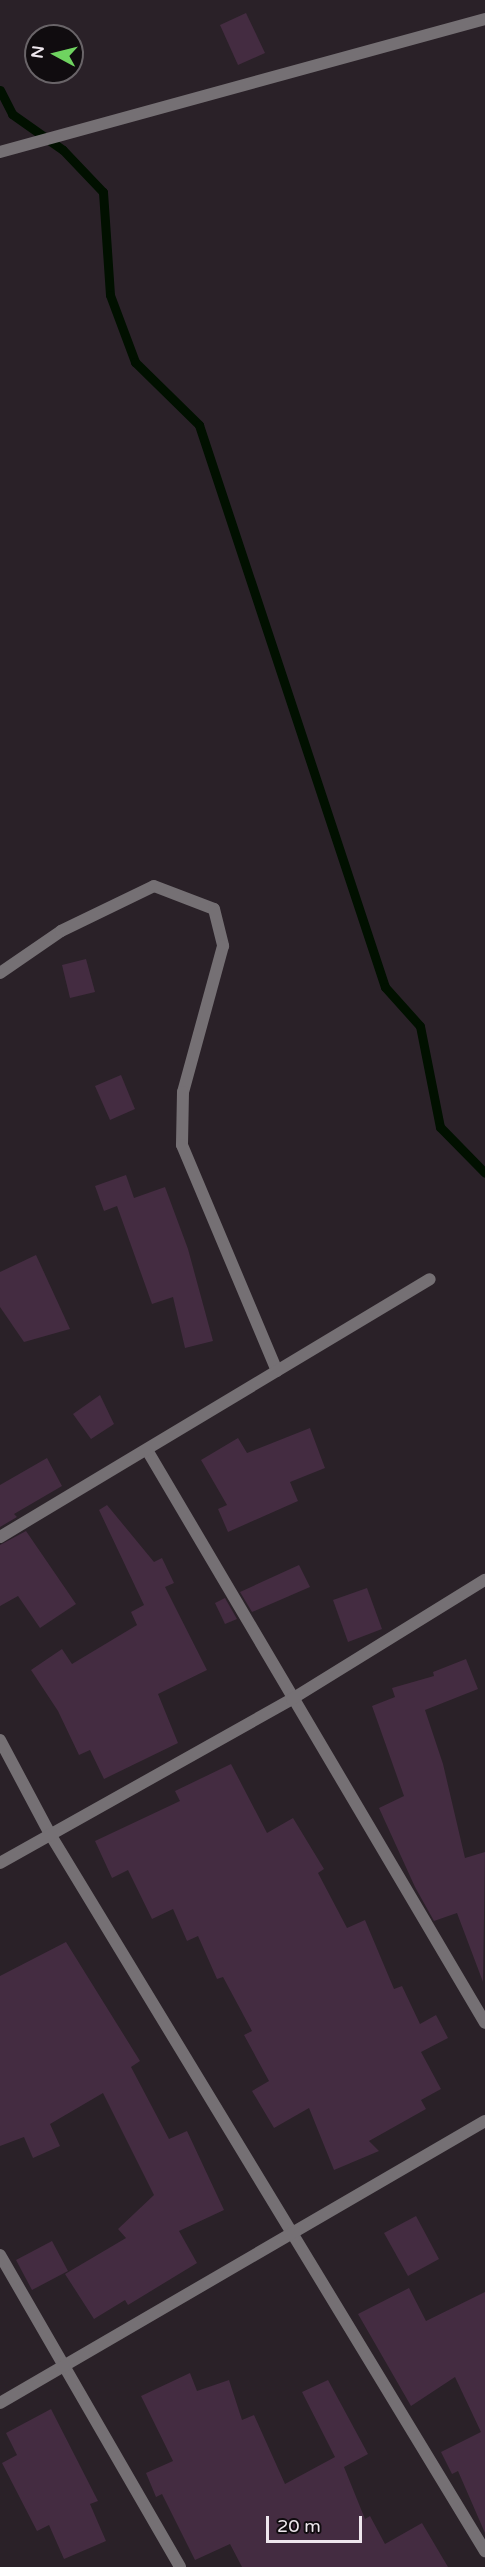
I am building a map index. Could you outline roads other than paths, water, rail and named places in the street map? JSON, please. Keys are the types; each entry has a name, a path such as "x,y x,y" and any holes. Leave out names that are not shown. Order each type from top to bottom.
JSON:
{"street":[{"path":"0,152 485,19"},
{"path":"0,973 61,931 154,886 214,909 223,946 183,1092 182,1145 277,1371"},
{"path":"0,1537 430,1279"},
{"path":"147,1450 485,2023"},
{"path":"0,1863 292,1699 485,1580"},
{"path":"0,1740 50,1834 295,2234 485,2551"},
{"path":"0,2403 295,2234 485,2121"},
{"path":"0,2255 61,2366 180,2567"}],"waterway":[{"path":"0,90 12,114 63,150 103,192 110,295 135,362 199,425 385,987 420,1026 440,1127 485,1173"}]}
